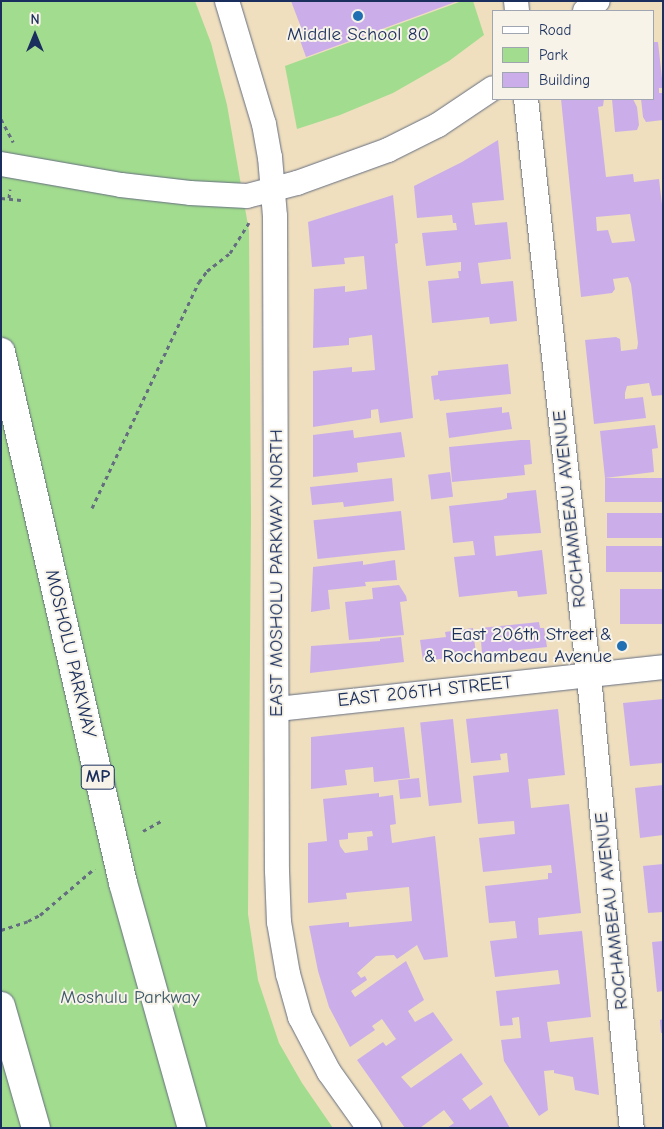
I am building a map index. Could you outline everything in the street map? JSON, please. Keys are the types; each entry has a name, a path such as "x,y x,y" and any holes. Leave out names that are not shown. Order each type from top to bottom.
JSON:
{"main road":[{"name":"MOSHOLU PARKWAY","path":"1,352 121,875 192,1128"},
{"path":"1,1006 36,1128"}],"street":[{"name":"EAST MOSHOLU PARKWAY NORTH","path":"227,1 264,124 273,190 275,236 278,709 277,896 279,922 288,974 300,1017 317,1052 344,1095 369,1128"},
{"path":"585,10 598,1"},
{"path":"1,164 121,185 190,193 247,196 273,190 361,160 415,138 462,110 492,89"},
{"name":"ROCHAMBEAU AVENUE","path":"526,100 588,674 632,1128"},
{"name":"EAST 206TH STREET","path":"278,709 663,666"}],"path":[{"path":"1,119 13,140"},
{"path":"1,198 21,200"},
{"path":"92,508 199,282 206,270 230,253 249,222"},
{"path":"143,831 162,820"},
{"path":"1,930 40,915 99,865"}],"green space":[{"name":"Moshulu Parkway","path":"1,1 195,1 211,43 227,105 249,231 251,516 248,914 258,980 279,1043 302,1083 333,1128 1,1128"},
{"path":"462,1 473,1 484,35 449,61 393,93 340,115 297,129 285,66"}],"building":[{"name":"Middle School 80","path":"291,1 458,1 306,57 297,32 302,30"},
{"path":"654,42 658,42 663,88 659,88 659,93 663,93 663,120 646,122 643,117 641,100 654,100"},
{"path":"561,100 604,100 603,106 598,107 606,177 633,174 634,182 659,179 663,213 663,395 652,396 649,383 627,386 625,399 643,397 646,418 594,424 585,340 616,337 620,339 621,351 637,349 638,343 631,284 628,277 613,279 615,289 612,293 581,297","holes":["630,214 635,241 612,243 608,230 597,231 596,217"]},
{"path":"612,100 634,100 637,107 639,125 637,130 615,132"},
{"path":"498,140 504,200 472,203 475,225 507,222 511,259 478,263 481,284 513,281 517,321 490,324 489,317 432,323 428,281 459,278 458,271 461,271 461,262 426,266 422,233 457,230 456,223 453,223 452,215 417,218 414,186 462,162"},
{"path":"393,195 398,243 395,244 413,418 380,423 378,409 371,410 371,418 313,427 313,371 352,367 352,372 375,370 372,335 349,338 349,345 313,348 314,289 345,286 345,292 367,289 364,256 344,258 345,264 312,267 308,222"},
{"path":"508,364 511,394 434,400 431,376 438,375 438,371"},
{"path":"502,407 502,413 509,412 512,429 449,438 446,413"},
{"path":"655,425 658,448 652,449 654,472 605,478 600,431"},
{"path":"353,430 354,438 401,432 405,457 357,463 358,472 313,477 313,435"},
{"path":"530,440 532,464 524,465 525,475 452,482 449,447"},
{"path":"450,472 453,497 431,499 428,475"},
{"path":"392,478 394,501 344,507 343,502 312,505 310,487"},
{"path":"605,478 663,478 663,502 605,502"},
{"path":"536,490 541,533 494,536 496,556 542,550 547,594 518,597 517,591 512,591 459,597 454,557 475,555 473,541 453,543 449,506 502,500 507,498 507,493"},
{"path":"401,511 405,550 318,559 313,520"},
{"path":"607,513 663,513 663,538 607,538"},
{"path":"606,546 663,546 663,572 606,572"},
{"path":"395,560 397,580 365,582 366,586 328,590 330,609 311,612 313,567 363,561 363,565"},
{"path":"399,585 407,601 400,602 404,635 349,640 345,602 373,599 372,588"},
{"path":"620,589 663,589 663,624 620,624"},
{"path":"539,622 540,628 544,628 547,647 482,654 480,628"},
{"path":"473,628 476,655 423,661 420,640 446,637 445,632"},
{"path":"401,637 404,662 310,673 311,646 380,641 380,639"},
{"path":"663,699 663,763 630,766 623,703"},
{"path":"558,709 565,775 528,779 531,808 569,804 581,913 538,918 539,935 582,931 591,1017 547,1022 550,1042 593,1037 599,1095 575,1090 573,1077 554,1073 554,1070 544,1071 548,1110 539,1116 504,1061 501,1040 521,1038 519,1017 512,1018 513,1025 500,1026 496,991 560,984 558,970 495,977 490,941 517,938 515,921 489,923 485,886 548,879 548,873 552,873 551,865 483,872 479,838 515,834 514,821 478,824 473,776 509,772 507,753 500,754 501,760 471,763 466,719"},
{"path":"453,719 462,803 429,806 420,722"},
{"path":"404,727 410,778 374,782 373,767 345,770 347,785 311,789 311,737"},
{"path":"419,778 421,797 400,799 398,780"},
{"path":"663,785 663,835 640,838 635,788"},
{"path":"379,793 379,797 393,795 396,824 390,825 392,843 435,836 448,957 424,960 417,945 397,959 394,955 376,956 357,973 361,978 365,976 367,980 351,991 355,997 406,961 424,1000 408,1011 415,1022 433,1012 453,1040 401,1077 411,1088 461,1053 483,1084 462,1099 470,1110 491,1095 510,1128 447,1128 454,1123 444,1110 420,1128 405,1128 357,1060 383,1042 386,1046 396,1039 382,1019 372,1026 375,1030 350,1047 329,1007 318,971 309,926 349,922 349,927 412,921 409,887 346,893 347,899 308,903 308,843 327,841 323,799","holes":["372,831 373,836 367,837 368,850 345,853 340,846 339,840 348,839 348,833"]},
{"path":"663,864 663,912 648,913 643,866"},
{"path":"663,941 663,991 657,992 652,942"},
{"path":"663,1019 663,1033 661,1033 660,1020"}],"place":[{"name":"Middle School 80","path":"358,16"},
{"name":"East 206th Street & & Rochambeau Avenue","path":"622,646"}]}
